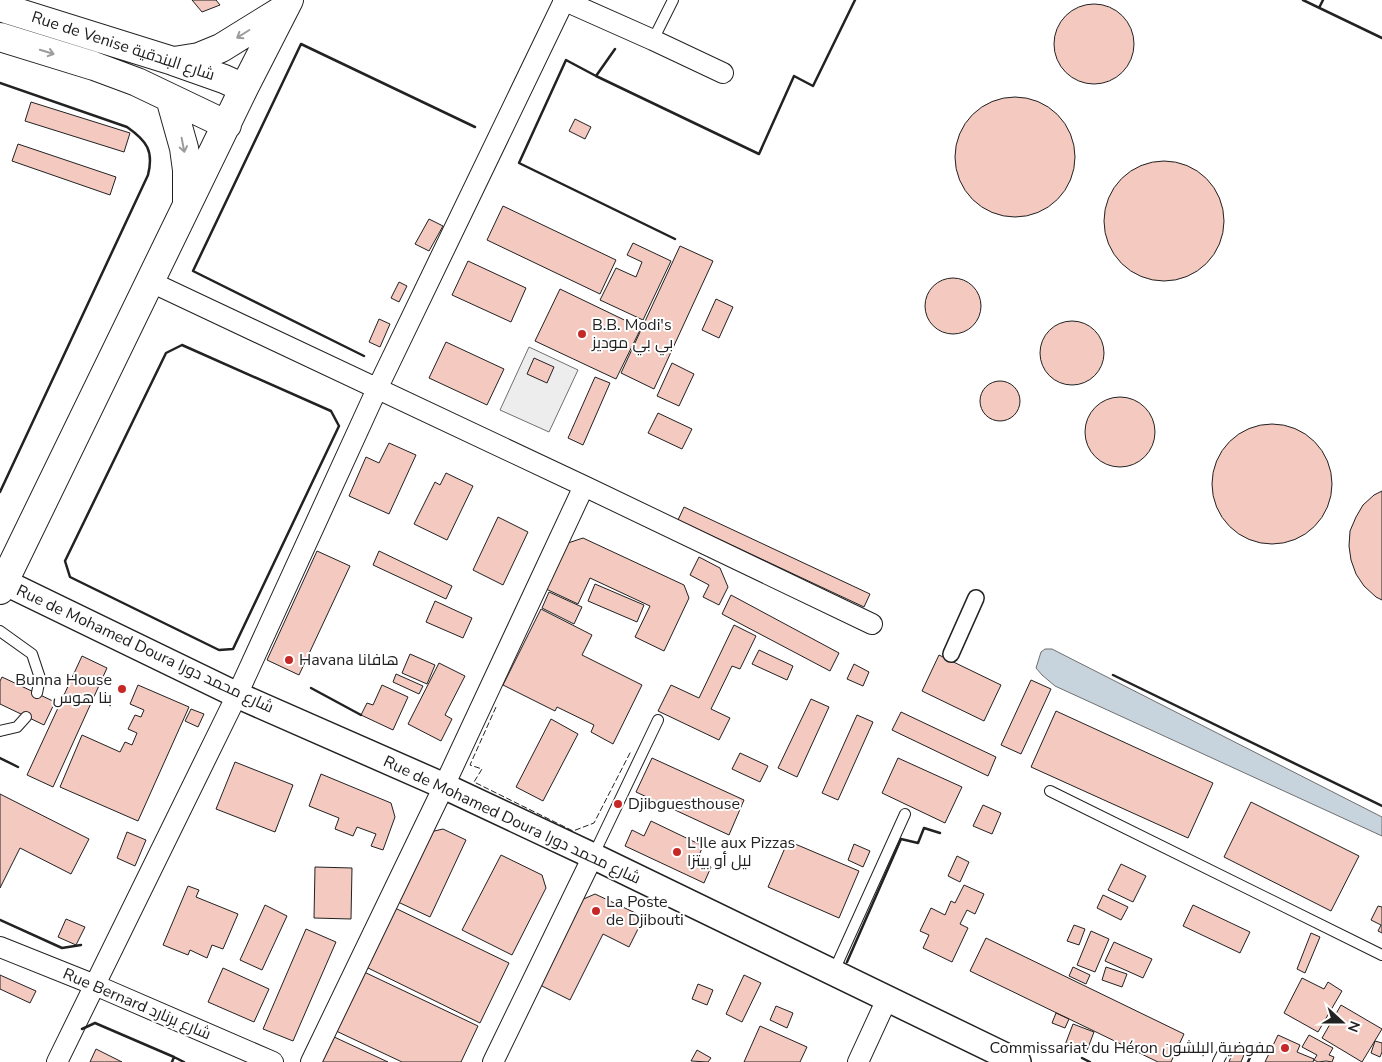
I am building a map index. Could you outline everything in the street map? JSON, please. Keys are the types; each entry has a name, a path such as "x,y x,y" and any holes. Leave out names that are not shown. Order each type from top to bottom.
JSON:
{"main road":[{"path":"173,61 199,57 221,48 287,4"},
{"path":"2,586 244,88 287,4"},
{"name":"Rue de Venise شارع البندقية","path":"0,7 173,61 244,88"},
{"name":"Rue de Venise شارع البندقية","path":"0,37 94,66 137,82 227,125"},
{"path":"170,98 184,148 187,170 187,207"}],"street":[{"path":"56,1062 238,695 377,389 563,0 723,73"},
{"path":"151,282 872,624"},
{"path":"311,1062 444,786 584,486"},
{"name":"Rue de Mohamed Doura شارع محمد دورا","path":"2,586 238,695 444,786 1018,1062"},
{"path":"951,654 976,598"},
{"path":"493,1062 593,856"},
{"name":"Rue Bernard شارع برنارد","path":"0,946 273,1062"},
{"path":"858,1062 887,999"}],"lane":[{"path":"653,40 673,0"},
{"path":"0,631 32,654 40,678 36,693"},
{"path":"0,731 17,727 26,717"},
{"path":"593,856 658,720"},
{"path":"1050,791 1382,955"},
{"path":"833,973 906,814"},
{"path":"1218,1062 1224,1050"}],"shaded area":[{"path":"529,347 578,370 549,432 500,410"},
{"path":"1045,649 1052,649 1382,817 1382,836 1055,686 1036,668 1041,652"}],"building":[{"path":"192,0 216,0 220,5 202,12"},
{"path":"1094,4 1109,7 1122,16 1131,29 1134,44 1131,59 1122,72 1109,81 1094,84 1079,81 1066,72 1057,59 1054,44 1057,29 1066,16 1079,7"},
{"path":"1015,97 1027,98 1038,102 1048,107 1057,115 1065,124 1070,134 1074,145 1074,169 1070,180 1065,190 1057,199 1048,207 1038,212 1027,216 1015,217 1003,216 992,212 982,207 973,199 965,190 960,180 956,169 955,157 956,145 960,134 965,124 973,115 982,107 992,102 1003,98"},
{"path":"31,102 130,133 124,152 25,121"},
{"path":"575,119 591,127 585,139 569,131"},
{"path":"18,144 116,177 110,195 12,161"},
{"path":"1164,161 1176,162 1187,166 1197,171 1206,179 1214,188 1219,198 1223,209 1223,233 1219,244 1214,254 1206,263 1197,271 1187,276 1176,280 1164,281 1152,280 1141,276 1131,271 1122,263 1114,254 1109,244 1105,233 1104,221 1105,209 1109,198 1114,188 1122,179 1131,171 1141,166 1152,162"},
{"path":"503,206 616,260 600,294 487,240"},
{"path":"429,219 443,226 429,251 415,244"},
{"path":"633,243 671,261 643,320 600,300 616,268 636,277 642,262 627,255"},
{"path":"680,246 713,261 654,389 621,373"},
{"path":"468,261 526,288 511,322 452,295"},
{"path":"947,278 959,278 973,286 981,300 979,317 973,326 959,334 947,334 937,329 930,322 925,312 925,300 930,290 937,283"},
{"path":"399,282 407,286 399,302 391,298"},
{"path":"560,289 641,328 616,379 535,341"},
{"path":"716,299 733,307 719,338 702,330"},
{"path":"379,319 390,324 380,347 369,342"},
{"path":"1072,321 1084,324 1095,330 1101,341 1104,353 1101,365 1095,376 1084,382 1072,385 1060,382 1049,376 1043,365 1040,353 1043,341 1049,330 1060,324"},
{"path":"446,342 504,369 487,405 429,378"},
{"path":"534,358 554,367 547,383 527,374"},
{"path":"672,363 694,374 679,406 657,396"},
{"path":"595,377 610,383 583,445 568,438"},
{"path":"1000,381 1014,387 1020,401 1014,415 1000,421 986,415 980,401 986,387"},
{"path":"1127,397 1140,403 1149,412 1153,418 1155,432 1153,446 1145,457 1134,465 1113,467 1106,465 1095,457 1087,446 1085,425 1087,418 1095,407 1106,399"},
{"path":"658,413 692,429 682,449 648,433"},
{"path":"1272,424 1295,429 1305,434 1314,442 1322,451 1327,461 1332,484 1327,507 1322,517 1314,526 1305,534 1295,539 1272,544 1249,539 1239,534 1230,526 1222,517 1217,507 1212,484 1217,461 1222,451 1230,442 1239,434 1249,429"},
{"path":"389,443 416,455 389,514 349,496 366,457 379,463"},
{"path":"446,473 473,486 447,540 414,524 435,482 440,485"},
{"path":"1382,491 1382,600 1364,586 1356,574 1349,546 1350,531 1363,505 1374,495"},
{"path":"684,507 870,594 864,607 678,520"},
{"path":"498,517 528,532 503,585 473,570"},
{"path":"583,538 684,585 689,598 664,651 635,637 650,606 590,578 578,604 546,589 568,543"},
{"path":"317,551 350,566 299,675 267,660"},
{"path":"379,551 452,586 446,599 373,565"},
{"path":"699,557 720,568 728,587 719,605 703,597 709,585 690,575"},
{"path":"595,584 644,605 637,622 588,601"},
{"path":"549,592 582,607 574,624 542,608"},
{"path":"731,595 839,653 830,671 722,614"},
{"path":"435,601 472,618 463,638 426,622"},
{"path":"541,609 592,635 582,655 642,685 613,744 591,732 594,725 557,707 555,711 503,685"},
{"path":"734,625 756,636 740,669 732,666 711,709 730,718 719,740 658,711 671,685 699,698"},
{"path":"759,650 793,666 787,680 752,664"},
{"path":"410,654 435,665 427,684 402,673"},
{"path":"939,655 1001,685 984,721 922,691"},
{"path":"82,656 107,668 53,787 27,775"},
{"path":"439,663 465,676 445,715 452,719 441,741 408,724"},
{"path":"854,664 869,672 863,686 847,679"},
{"path":"396,674 423,686 419,694 393,682"},
{"path":"2,677 55,702 44,725 0,704 0,681"},
{"path":"1031,680 1051,689 1021,754 1001,745"},
{"path":"138,685 189,707 138,821 60,787 82,735 120,752 125,742 132,745 137,733 128,729 135,715 141,717 144,710 130,704"},
{"path":"382,685 408,697 393,730 361,715 367,703 373,705"},
{"path":"811,699 829,707 797,777 778,768"},
{"path":"191,709 204,714 198,727 185,721"},
{"path":"1056,711 1213,783 1188,838 1031,767"},
{"path":"901,712 996,757 988,776 892,730"},
{"path":"857,715 873,722 838,800 822,793"},
{"path":"551,719 578,734 543,801 516,787"},
{"path":"740,753 768,766 760,782 732,769"},
{"path":"652,758 744,800 729,835 636,792"},
{"path":"898,758 962,787 945,823 882,793"},
{"path":"235,762 293,785 275,832 216,809"},
{"path":"321,774 391,803 395,817 383,850 371,846 376,834 357,827 353,836 335,829 339,818 309,806"},
{"path":"0,794 89,839 71,874 20,848 0,888"},
{"path":"1251,802 1359,856 1331,911 1224,857"},
{"path":"983,805 1001,813 992,834 973,826"},
{"path":"651,821 703,846 697,860 711,867 704,883 625,846 632,830 644,836"},
{"path":"443,829 466,840 430,917 398,902 430,832"},
{"path":"127,832 146,840 135,866 117,858"},
{"path":"788,841 859,871 839,918 768,887"},
{"path":"854,844 870,851 863,867 848,860"},
{"path":"501,855 542,875 546,888 512,955 462,930"},
{"path":"957,856 969,862 960,882 948,876"},
{"path":"1121,864 1146,876 1133,902 1108,890"},
{"path":"315,867 352,868 351,919 314,918"},
{"path":"964,885 984,894 975,914 967,910 960,924 968,928 952,962 923,948 929,935 920,931 931,908 945,915 951,901 955,903"},
{"path":"188,886 199,890 196,897 238,914 223,949 212,945 207,958 190,950 188,955 163,945"},
{"path":"595,894 644,917 629,947 603,934 570,1000 538,984 579,901"},
{"path":"1103,895 1128,907 1121,920 1097,908"},
{"path":"265,905 287,916 262,970 240,960"},
{"path":"1193,905 1250,932 1240,953 1183,926"},
{"path":"1378,906 1382,907 1382,933 1378,931 1381,925 1371,920"},
{"path":"395,908 509,963 480,1023 366,967"},
{"path":"66,919 85,927 76,945 58,937"},
{"path":"1074,925 1085,929 1079,945 1067,941"},
{"path":"306,929 336,942 293,1041 263,1029"},
{"path":"1091,931 1109,939 1095,972 1077,965"},
{"path":"1311,933 1320,937 1305,973 1297,969"},
{"path":"986,938 1184,1034 1171,1062 1158,1062 970,971"},
{"path":"1114,942 1152,959 1143,978 1105,961"},
{"path":"1073,967 1090,975 1086,984 1069,976"},
{"path":"1106,967 1127,974 1122,987 1102,980"},
{"path":"223,968 269,989 254,1022 208,1002"},
{"path":"362,971 478,1026 461,1062 402,1062 334,1030"},
{"path":"0,975 36,991 30,1003 0,989"},
{"path":"744,975 761,983 742,1022 726,1014"},
{"path":"1302,978 1324,989 1328,982 1342,991 1318,1032 1284,1013"},
{"path":"698,984 713,990 707,1005 692,999"},
{"path":"1341,1005 1382,1029 1362,1062 1322,1038"},
{"path":"776,1006 793,1013 787,1028 770,1020"},
{"path":"1056,1013 1069,1019 1065,1028 1052,1023"},
{"path":"1073,1024 1094,1032 1086,1053 1065,1045"},
{"path":"760,1026 807,1047 800,1062 744,1062"},
{"name":"Commissariat du Héron مفوضية البلشون","path":"1278,1035 1300,1045 1297,1052 1314,1059 1313,1062 1265,1062"},
{"path":"1309,1035 1333,1048 1329,1055 1334,1057 1332,1062 1318,1062 1314,1060 1317,1055 1302,1047"},
{"path":"332,1036 388,1062 320,1062"},
{"path":"1375,1041 1382,1043 1380,1057 1371,1053"},
{"path":"1235,1046 1246,1050 1241,1062 1229,1062"},
{"path":"96,1049 122,1062 90,1062"},
{"path":"697,1050 711,1058 708,1062 691,1061"}],"fence":[{"path":"496,707 470,765 482,769 474,782 573,831 594,823 631,751"}],"wall":[{"path":"615,49 596,76 759,154 794,76 813,86 855,0"},
{"path":"1303,0 1382,38"},
{"path":"1319,8 1323,0"},
{"path":"364,356 193,271 301,44 475,127"},
{"path":"596,76 566,60 519,163 675,239"},
{"path":"0,83 127,127 144,142 150,159 148,175 0,492"},
{"path":"182,345 331,411 339,426 233,649 219,650 70,577 65,561 166,353 182,345"},
{"path":"1113,675 1382,806"},
{"path":"311,688 361,715"},
{"path":"0,758 18,767"},
{"path":"847,962 901,839 918,843 924,828 940,833"},
{"path":"0,920 62,948 81,945"},
{"path":"82,1029 95,1023 174,1057 172,1062"},
{"path":"1248,1062 1255,1046"},
{"path":"174,1057 184,1062"},
{"path":"1082,1058 1090,1062"}],"place":[{"name":"B.B. Modi's بي بي موديز","path":"582,334"},
{"name":"Havana هافانا","path":"289,660"},
{"name":"Bunna House بنا هوس","path":"122,689"},
{"name":"Djibguesthouse","path":"618,804"},
{"name":"L'Ile aux Pizzas ليل أو بيتزا","path":"677,852"},
{"name":"La Poste de Djibouti","path":"596,911"},
{"name":"Commissariat du Héron مفوضية البلشون","path":"1285,1048"}]}
